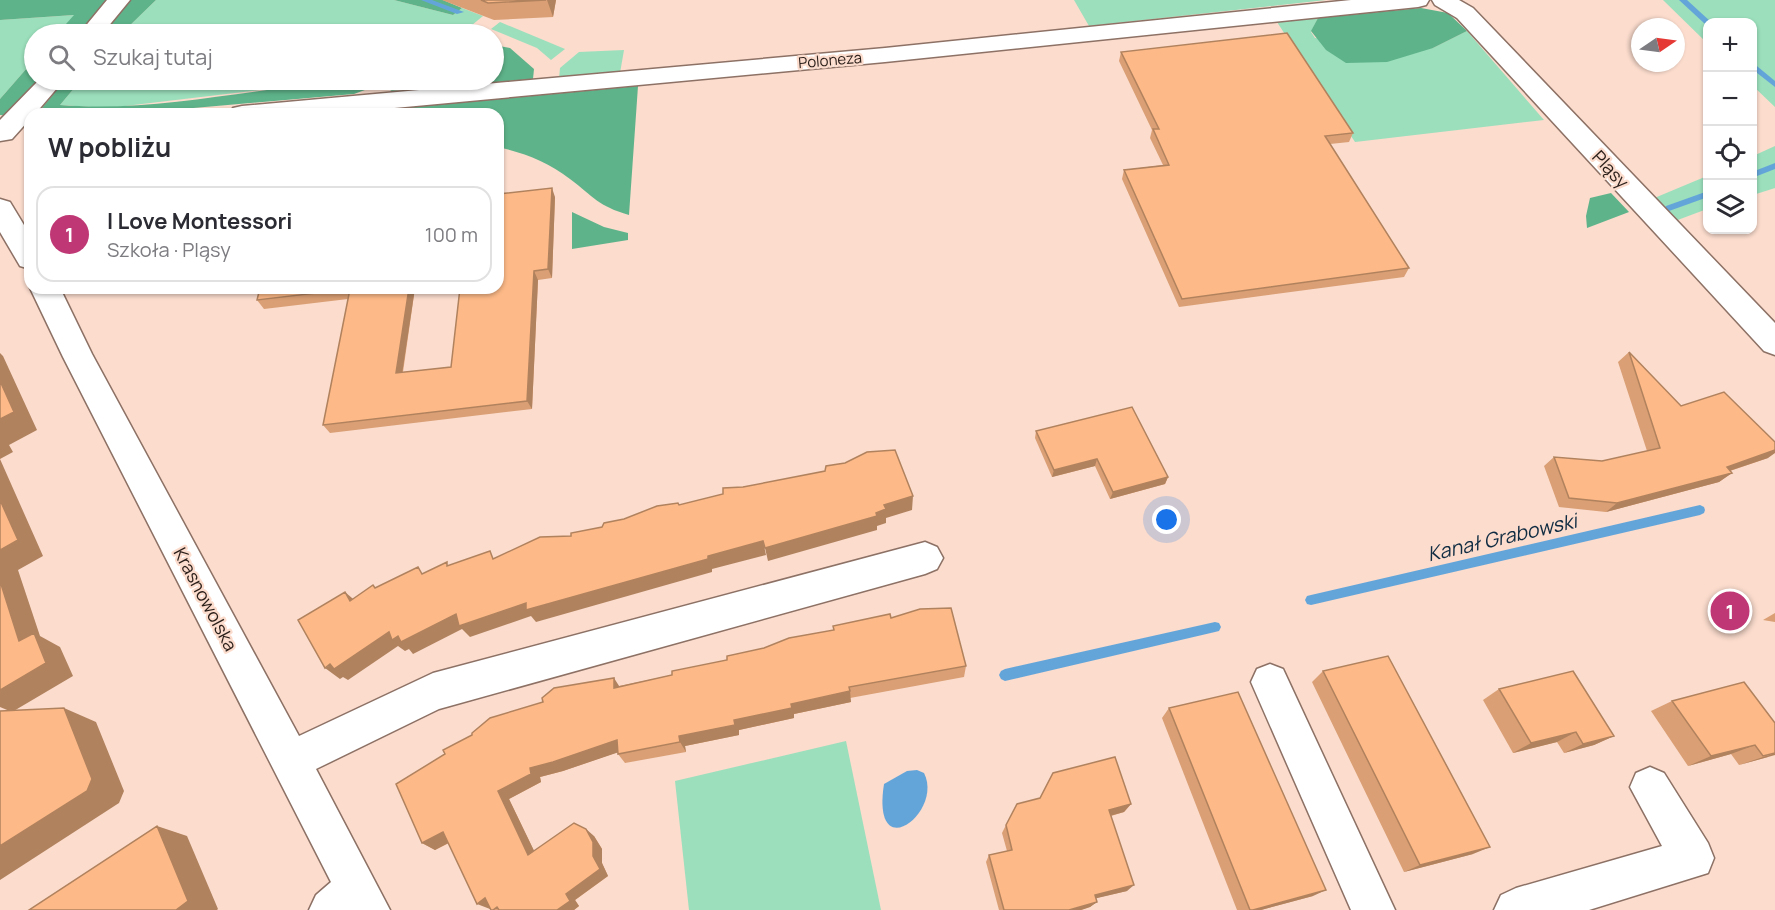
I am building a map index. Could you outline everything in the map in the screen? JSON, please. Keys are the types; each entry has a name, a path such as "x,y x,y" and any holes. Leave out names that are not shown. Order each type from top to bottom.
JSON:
{"street":[{"path":"98,24 118,0"},
{"name":"Poloneza","path":"504,90 896,54 1418,0"},
{"name":"Pląsy","path":"1443,0 1465,14 1775,343"},
{"path":"26,108 43,90"},
{"name":"Poloneza","path":"307,108 504,90"},
{"path":"2,134 24,110"},
{"path":"2,134 24,133"},
{"path":"0,209 24,249"},
{"name":"Krasnowolska","path":"48,294 78,357 290,761 352,903"},
{"path":"290,761 434,692 925,558"},
{"path":"1270,682 1373,910"},
{"path":"1516,910 1693,858 1650,787"}],"green space":[{"path":"0,0 107,0 90,24 66,24 74,15 0,20"},
{"path":"128,0 156,0 131,24 109,24"},
{"path":"156,0 394,0 453,15 462,8 483,16 473,24 131,24"},
{"path":"394,0 443,0 462,8 453,15"},
{"path":"1074,0 1326,0 1089,26"},
{"path":"1663,0 1775,0 1775,107 1757,90 1757,18 1703,18 1703,39 1685,22 1685,18 1681,18"},
{"path":"1421,8 1448,13 1467,31 1433,48 1387,62 1346,63 1326,50 1311,31 1318,18"},
{"path":"75,15 66,24 24,24 24,71 0,99 0,20"},
{"path":"1318,18 1311,32 1315,38 1433,48 1467,31 1544,120 1355,142 1277,22"},
{"path":"500,22 565,49 551,60 537,48 504,34 504,24 497,24"},
{"path":"504,47 510,48 534,69 533,79 504,81"},
{"path":"624,50 620,73 559,79 560,68 579,52"},
{"path":"24,71 24,90 33,90 9,116 0,115 0,99"},
{"path":"638,86 629,215 603,204 545,163 504,148 504,108 404,108"},
{"path":"57,90 73,90 60,105 102,106 143,105 270,90 365,90 354,94 194,108 42,108"},
{"path":"73,90 260,90 108,108 60,105"},
{"path":"1775,146 1775,188 1757,194 1757,180 1757,154"},
{"path":"1703,178 1703,210 1675,221 1652,199"},
{"path":"1611,193 1629,212 1587,228 1586,216 1590,198"},
{"path":"572,212 604,227 628,233 628,240 572,249"},
{"path":"846,741 881,910 689,910 675,781"}],"water":[{"path":"917,770 924,773 927,788 924,803 917,816 907,825 896,828 888,823 883,809 884,784 907,771"}],"building":[{"path":"481,0 546,0 488,3"},
{"path":"1287,33 1353,133 1325,136 1409,268 1182,299 1124,170 1169,165 1153,129 1159,129 1121,52"},
{"path":"552,188 548,269 534,271 527,401 323,425 349,294 408,294 396,373 451,367 459,294 504,294 504,193"},
{"path":"258,294 308,294 257,300"},
{"path":"1629,352 1681,406 1724,392 1775,442 1775,450 1727,467 1732,473 1617,503 1569,498 1554,457 1602,461 1660,448"},
{"path":"0,381 14,412 0,419"},
{"path":"1132,407 1168,477 1113,492 1097,459 1054,470 1036,431"},
{"path":"895,450 913,496 884,505 886,509 876,513 877,516 765,548 763,541 708,556 708,559 526,610 526,603 459,626 456,614 401,642 398,636 392,640 389,632 334,669 330,664 325,668 298,620 345,592 350,601 373,585 375,588 418,567 422,574 447,562 447,566 490,551 493,559 540,537 571,536 571,533 602,527 604,523 624,519 657,506 678,503 679,505 723,494 723,488 743,487 825,471 826,466 845,463 867,452"},
{"path":"0,500 18,540 0,550"},
{"path":"0,581 19,641 34,633 46,663 0,690"},
{"path":"951,608 966,666 849,687 850,691 791,704 792,708 734,720 735,725 679,736 680,742 618,754 617,740 530,768 531,774 498,791 528,855 574,823 586,829 593,842 593,856 600,869 566,894 570,901 557,910 499,910 497,907 491,910 485,898 477,904 443,832 422,843 396,784 445,754 443,750 472,735 490,718 543,702 542,698 554,688 614,678 614,688 672,675 672,671 727,660 727,656 764,648 789,638 834,630 833,626 890,614 891,618 920,609"},
{"path":"1388,656 1490,847 1420,865 1323,671"},
{"path":"1573,671 1614,736 1583,744 1576,732 1531,743 1499,689"},
{"path":"1744,682 1775,723 1775,753 1763,756 1755,745 1711,756 1672,701"},
{"path":"1238,692 1326,890 1253,910 1250,910 1169,708"},
{"path":"64,708 92,779 87,791 0,846 0,711"},
{"path":"1115,757 1131,804 1109,810 1134,885 1095,895 1097,902 1069,910 1004,910 989,855 1012,850 1006,825 1017,804 1040,798 1053,773"},
{"path":"157,826 188,901 176,910 29,910"}],"waterway":[{"path":"425,0 460,12"},
{"name":"Kanał Grabowski","path":"1683,0 1703,18"},
{"name":"Kanał Grabowski","path":"1757,69 1775,85"},
{"name":"Kanał Grabowski","path":"1757,173 1775,166"},
{"name":"Kanał Grabowski","path":"1669,208 1703,196"},
{"name":"Kanał Grabowski","path":"1311,600 1700,510"},
{"name":"Kanał Grabowski","path":"1005,675 1215,627"}],"place":[{"name":"I Love Montessori","path":"1730,611"}]}
